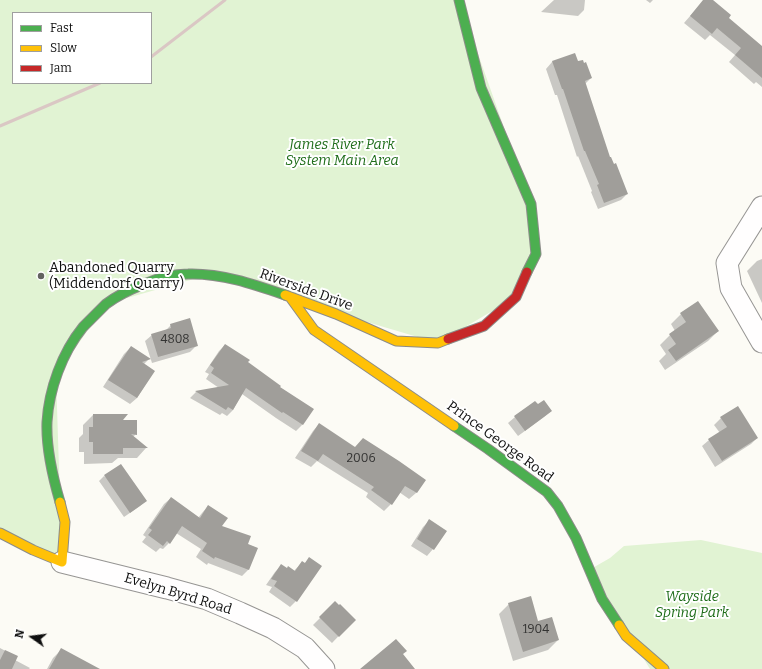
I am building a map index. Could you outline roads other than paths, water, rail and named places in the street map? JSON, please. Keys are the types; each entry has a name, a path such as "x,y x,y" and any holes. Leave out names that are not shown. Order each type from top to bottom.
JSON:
{"street":[{"name":"Riverside Drive","path":"62,562 65,522 56,488 48,446 47,422 56,376 66,353 83,327 106,304 131,289 159,278 187,274 208,275 234,279 256,285 336,314 396,341 438,343 484,326 516,297 536,254 531,204 481,88 459,0"},
{"path":"762,207 728,263 731,288 762,342"},
{"name":"Prince George Road","path":"290,297 314,330 488,448 548,492 558,506 576,538 602,599 626,636 664,669"},
{"path":"0,534 32,550 62,562"},
{"name":"Evelyn Byrd Road","path":"62,562 207,599 234,610 273,628 305,648 324,669"}],"railway":[{"path":"152,56 225,0"},
{"path":"0,126 98,84"}],"place":[{"name":"Abandoned Quarry (Middendorf Quarry)","path":"41,276"}],"park label":[{"name":"James River Park System Main Area","path":"342,154"},
{"name":"Wayside Spring Park","path":"692,606"}]}
